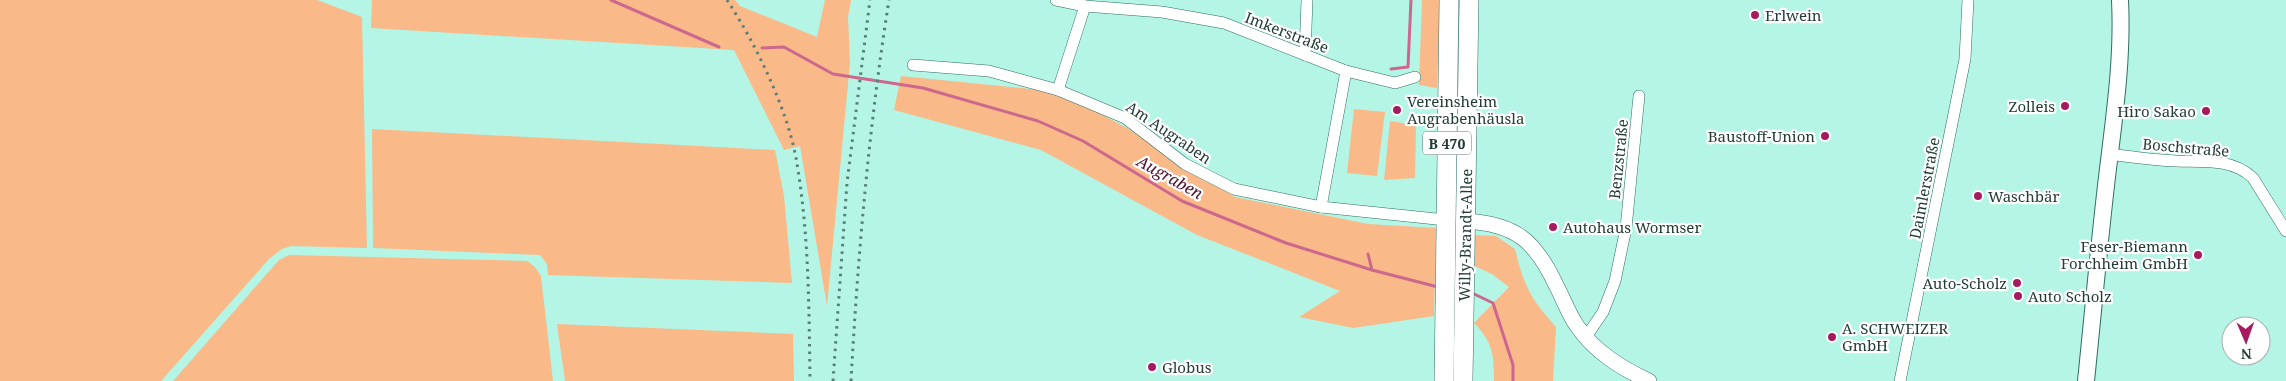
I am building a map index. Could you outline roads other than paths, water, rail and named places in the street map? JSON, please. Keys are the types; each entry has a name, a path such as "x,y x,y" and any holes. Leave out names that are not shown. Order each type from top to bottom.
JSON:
{"main road":[{"name":"Willy-Brandt-Allee","path":"1444,381 1449,0"},
{"name":"Willy-Brandt-Allee","path":"1464,381 1469,0"},
{"path":"2086,381 2120,44 2120,0"},
{"path":"1446,220 1466,221"}],"street":[{"name":"Imkerstraße","path":"1056,0 1085,6 1162,12 1224,23 1346,71 1395,83 1415,77"},
{"path":"1305,55 1307,0"},
{"name":"Daimlerstraße","path":"1900,381 1965,59 1968,0"},
{"path":"1058,90 1085,6"},
{"name":"Am Augraben","path":"914,65 989,71 1058,90 1125,118 1185,164 1234,189 1321,207 1446,220"},
{"path":"1321,207 1346,71"},
{"name":"Benzstraße","path":"1586,337 1603,312 1615,281 1626,228 1639,96"},
{"name":"Boschstraße","path":"2110,154 2175,161 2218,162 2246,171 2253,178 2286,231"},
{"path":"1466,221 1489,223 1505,228 1519,235 1533,247 1546,265 1570,315 1586,337 1609,360 1649,381"}],"waterway":[{"name":"Augraben","path":"611,0 719,47"},
{"path":"1391,69 1408,67 1411,0"},
{"name":"Augraben","path":"762,48 784,47 833,74 923,88 1038,121 1083,141 1182,201 1286,243 1372,270 1438,287"},
{"path":"1368,254 1372,270"},
{"name":"Augraben","path":"1472,293 1493,303 1513,365 1513,381"}],"railway":[{"path":"727,0 749,37 770,79 793,144 801,191 806,245 810,381"},
{"path":"833,381 847,183 870,0"},
{"path":"851,381 865,190 889,0"}],"place":[{"name":"Erlwein","path":"1755,15"},
{"name":"Zolleis","path":"2065,106"},
{"name":"Vereinsheim Augrabenhäusla","path":"1397,110"},
{"name":"Hiro Sakao","path":"2206,111"},
{"name":"Baustoff-Union","path":"1825,136"},
{"name":"Waschbär","path":"1978,196"},
{"name":"Autohaus Wormser","path":"1553,227"},
{"name":"Feser-Biemann Forchheim GmbH","path":"2198,255"},
{"name":"Auto-Scholz","path":"2017,283"},
{"name":"Auto Scholz","path":"2018,296"},
{"name":"A. SCHWEIZER GmbH","path":"1832,337"},
{"name":"Globus","path":"1152,367"}]}
